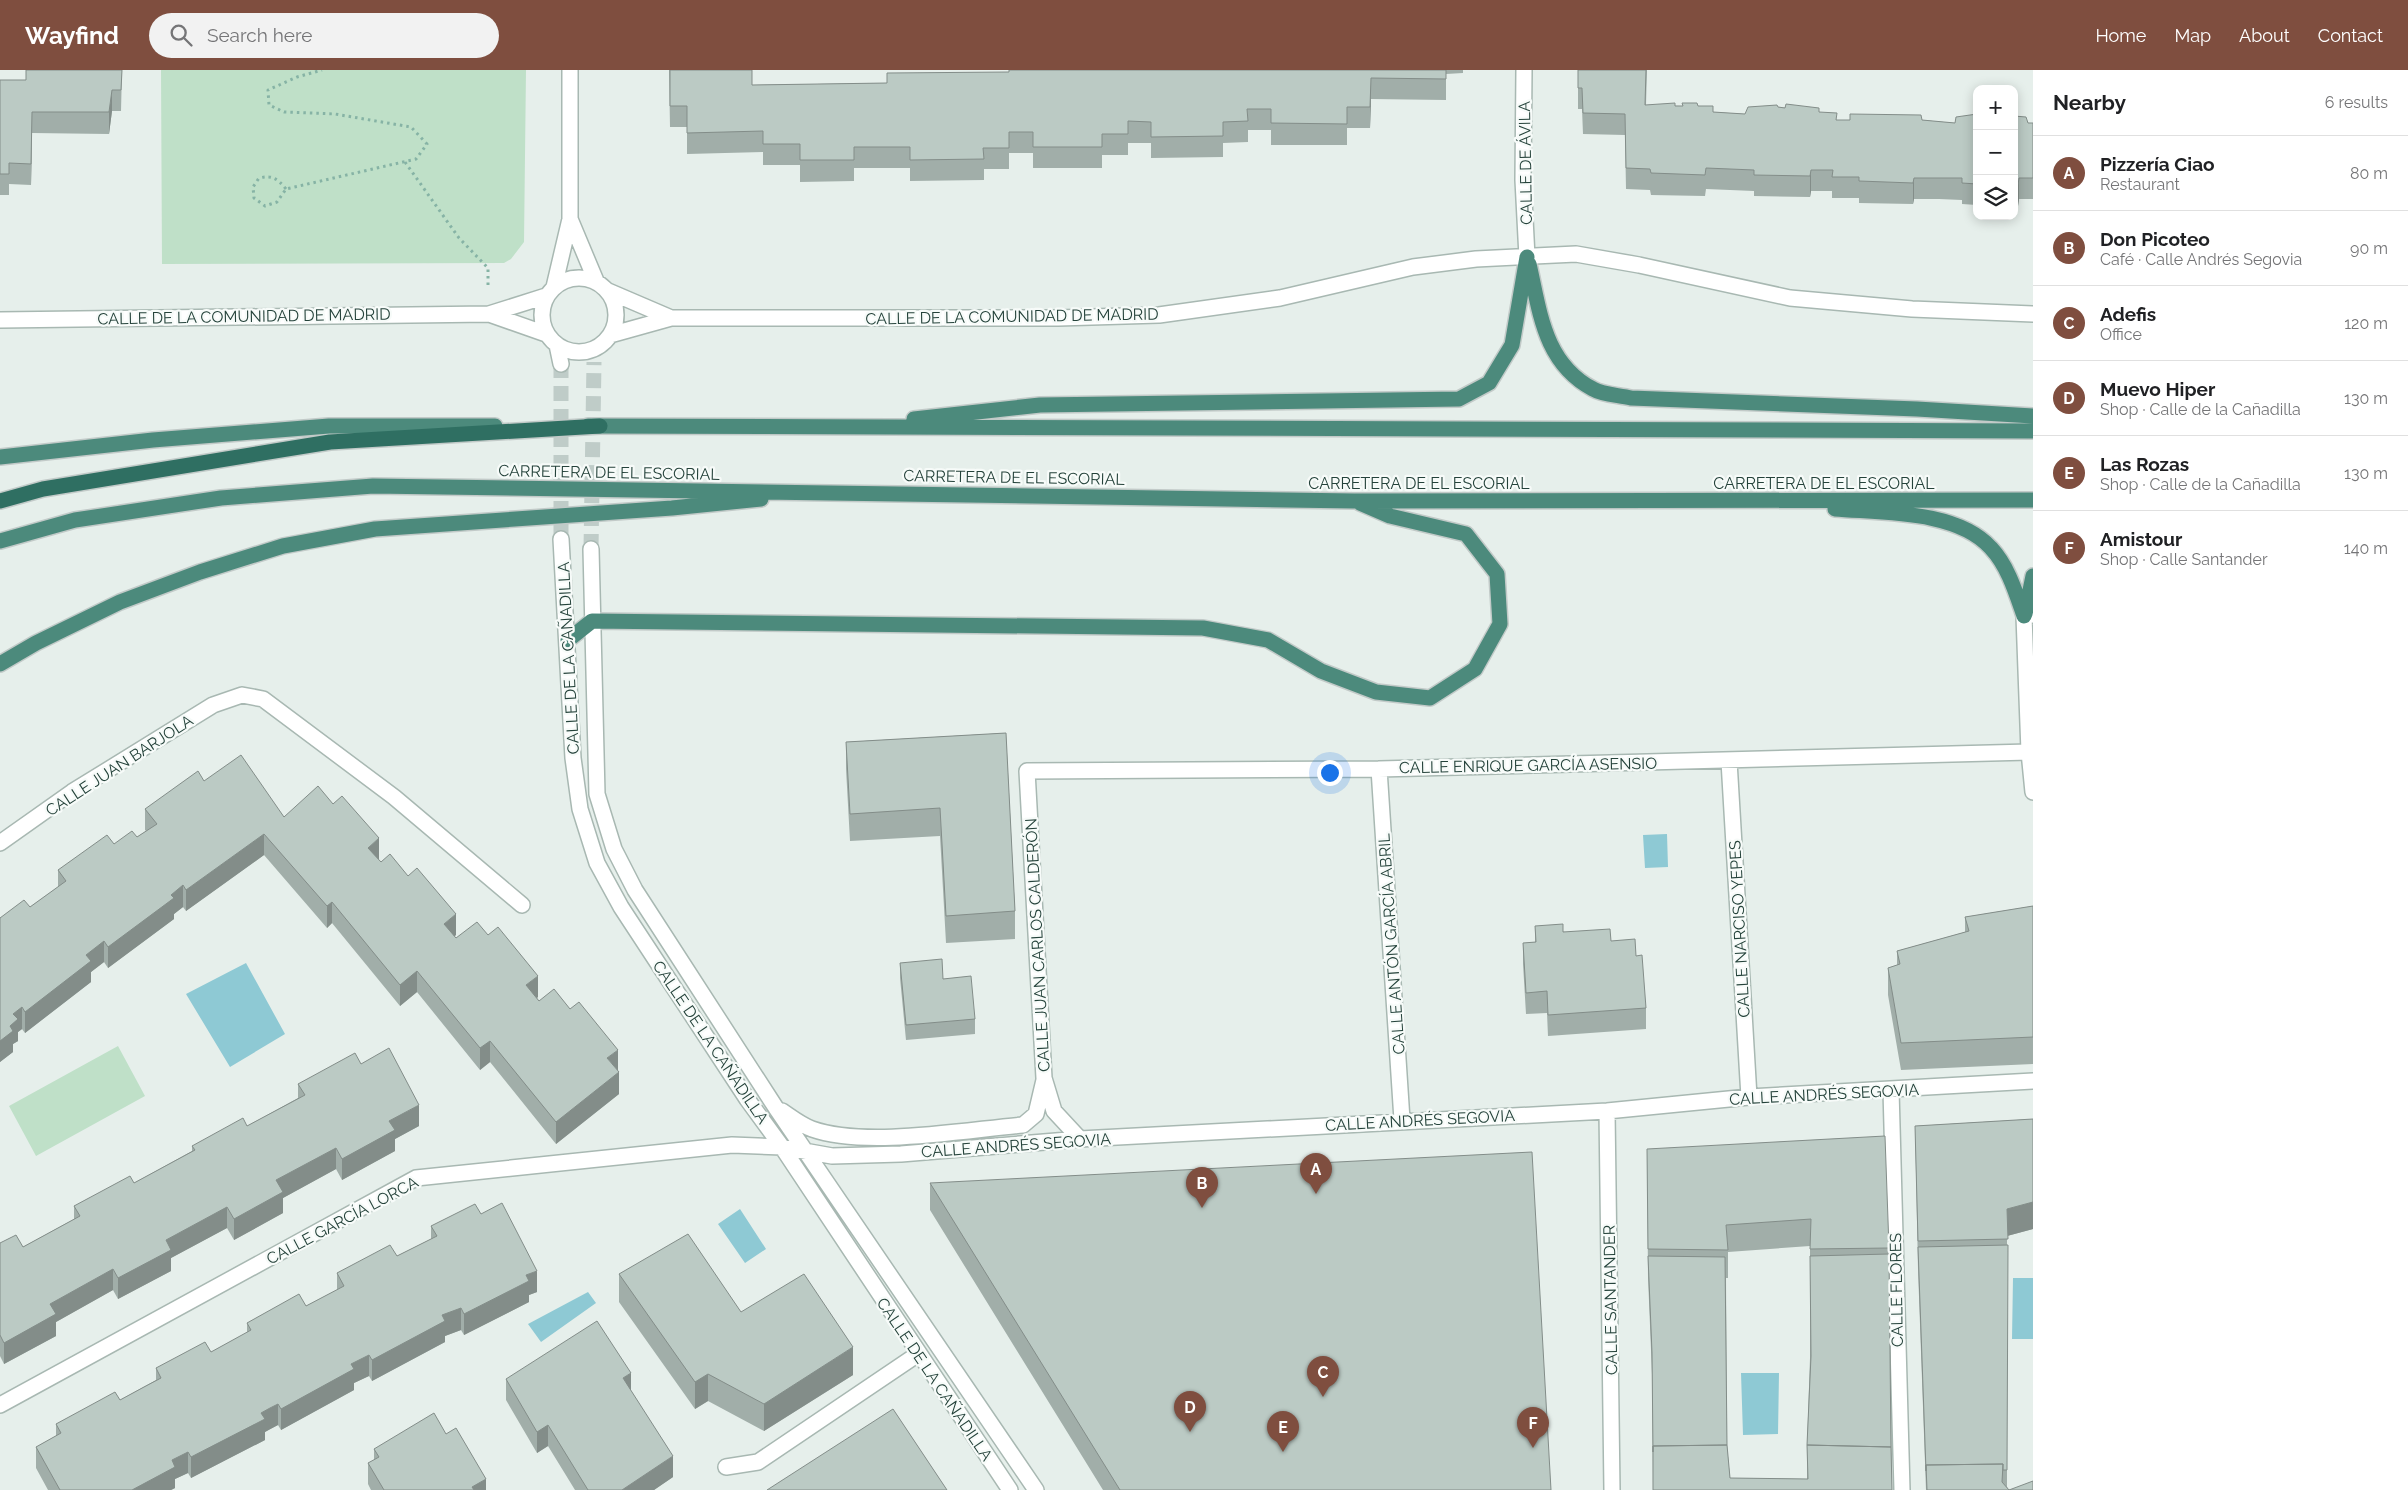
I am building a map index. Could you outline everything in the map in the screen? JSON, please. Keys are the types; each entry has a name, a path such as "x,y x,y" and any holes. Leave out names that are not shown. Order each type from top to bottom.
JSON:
{"highway":[{"path":"1527,257 1544,333 1563,365 1594,390 1631,398 1917,408 2033,416"},
{"path":"848,427 1040,404 1459,398 1489,383 1512,344 1527,257"},
{"path":"0,457 153,440 329,426 2033,431"},
{"path":"0,501 44,489 330,442 600,426"},
{"name":"CARRETERA DE EL ESCORIAL","path":"0,541 85,518 222,498 373,486 1354,501 2033,500"},
{"path":"0,664 36,643 120,602 200,572 283,546 375,529 672,508 836,492"},
{"path":"1729,500 1913,515 1960,526 1991,547 2011,579 2029,616"},
{"path":"568,640 592,621 1202,628 1268,640 1322,671 1376,692 1430,698 1475,669 1500,624 1497,574 1466,534 1390,516 1354,501"},
{"path":"2029,616 2033,576"}],"street":[{"path":"561,364 542,320 542,308 550,292 570,219 570,70"},
{"name":"CALLE DE ÁVILA","path":"1524,70 1523,180 1527,257"},
{"path":"552,340 570,352 585,352 599,346 610,335 616,321 616,305 608,291 596,281 570,219"},
{"name":"CALLE DE LA COMUNIDAD DE MADRID","path":"610,335 671,318 1058,318 1159,315 1280,298 1413,267 1476,259 1576,254 1640,265 1790,298 1912,309 2033,314"},
{"path":"550,292 564,280 580,278 596,281"},
{"name":"CALLE DE LA COMUNIDAD DE MADRID","path":"608,291 671,318"},
{"name":"CALLE DE LA COMUNIDAD DE MADRID","path":"0,320 489,314 550,292"},
{"name":"CALLE DE LA COMUNIDAD DE MADRID","path":"489,314 552,340"},
{"path":"594,362 599,346"},
{"name":"CALLE DE LA CAÑADILLA","path":"561,539 573,758 580,809 597,863 621,907 747,1099 782,1147 1010,1490"},
{"name":"CALLE DE LA CAÑADILLA","path":"591,549 598,794 614,849 635,890 776,1108 808,1152 1036,1490"},
{"path":"2029,616 2033,792"},
{"name":"CALLE JUAN BARJOLA","path":"0,843 72,792 213,705 242,695 263,699 394,796 522,905"},
{"name":"CALLE ENRIQUE GARCÍA ASENSIO","path":"1027,771 1379,768 1729,761 2031,751"},
{"name":"CALLE NARCISO YEPES","path":"1729,761 1749,1098"},
{"name":"CALLE ANTÓN GARCÍA ABRIL","path":"1379,768 1402,1120"},
{"name":"CALLE JUAN CARLOS CALDERÓN","path":"1027,771 1044,1078 1054,1111 1080,1139"},
{"name":"CALLE ANDRÉS SEGOVIA","path":"776,1108 812,1128 848,1135 894,1137 1023,1125 1036,1114 1044,1078"},
{"name":"CALLE ANDRÉS SEGOVIA","path":"808,1152 832,1156 901,1154 1080,1139 1402,1120 1607,1111 1749,1098 2033,1081"},
{"name":"CALLE FLORES","path":"1891,1090 1902,1490"},
{"name":"CALLE SANTANDER","path":"1607,1111 1612,1490"},
{"name":"CALLE GARCÍA LORCA","path":"0,1405 416,1178 732,1145 782,1147 808,1152"},
{"path":"726,1467 758,1462 918,1354"}],"path":[{"path":"286,189 279,180 270,176 259,178 253,187 254,198 265,206 277,202 286,189 416,160 427,144 411,127 335,114 284,112 269,105 268,90 297,76 322,70"},
{"path":"405,162 459,238 488,268 489,314"}],"green space":[{"path":"161,70 526,70 524,242 511,259 504,263 162,264"},
{"path":"118,1046 145,1096 36,1156 9,1106"}],"water":[{"path":"1667,834 1668,867 1645,868 1643,835"},
{"path":"246,963 285,1034 230,1067 186,994"},
{"path":"740,1209 766,1249 745,1263 718,1224"},
{"path":"2013,1278 2033,1278 2033,1339 2012,1339"},
{"path":"588,1292 596,1303 541,1342 528,1324"},
{"path":"1741,1373 1779,1373 1778,1434 1743,1435"}],"building":[{"path":"26,70 122,70 121,90 112,90 109,112 32,112 31,164 9,163 9,174 0,174 0,80 26,80"},
{"path":"670,70 752,70 752,85 887,83 887,73 1009,72 1009,70 1446,70 1446,79 1371,78 1370,107 1347,107 1347,124 1271,123 1271,109 1247,109 1248,121 1223,122 1223,136 1151,137 1151,122 1128,121 1128,134 1102,134 1102,147 1033,147 1033,132 1009,132 1009,148 983,148 984,159 910,160 910,147 854,147 854,160 800,160 800,144 763,144 763,131 687,133 687,106 670,106"},
{"path":"1578,70 1646,70 1645,105 1675,103 1675,106 1683,106 1682,103 1697,103 1698,106 1713,106 1713,112 1745,114 1748,107 1777,105 1778,107 1785,108 1786,104 1819,108 1819,112 1837,113 1836,120 1850,120 1850,114 1921,115 1922,120 1955,123 1956,117 1973,115 1973,184 1962,183 1962,178 1914,178 1913,183 1859,181 1859,177 1832,177 1833,170 1811,170 1810,176 1754,175 1754,170 1706,168 1705,175 1651,173 1650,169 1626,168 1625,114 1583,113 1582,88 1578,88"},
{"path":"2018,116 2026,117 2028,123 2033,123 2033,178 2019,178 2018,185"},
{"path":"1006,733 1015,911 946,916 940,808 850,814 846,742"},
{"path":"241,755 284,817 318,786 333,804 342,796 379,838 368,848 381,862 390,854 408,876 417,868 456,914 444,924 456,938 477,922 488,935 498,927 538,976 526,985 539,1001 554,989 570,1009 579,1002 618,1050 607,1058 619,1072 556,1122 490,1041 480,1048 417,971 400,985 332,902 327,906 264,834 186,890 183,885 171,895 174,898 108,947 104,941 86,955 91,961 25,1012 22,1007 13,1014 18,1019 10,1026 13,1031 0,1041 0,918 24,900 30,907 66,881 58,870 107,835 114,844 132,831 137,837 157,824 145,809 198,771 204,781"},
{"path":"2033,906 2033,1037 1901,1043 1888,968 1900,964 1897,951 1969,931 1965,917"},
{"path":"1563,924 1563,932 1610,929 1611,941 1635,939 1636,956 1642,955 1646,1008 1548,1015 1547,991 1526,993 1523,943 1536,942 1535,926"},
{"path":"942,959 943,979 971,976 975,1019 906,1025 900,963"},
{"path":"389,1048 419,1105 389,1121 395,1130 342,1159 336,1148 276,1180 283,1192 234,1219 227,1207 166,1240 171,1250 118,1278 113,1269 50,1304 56,1314 4,1343 0,1335 0,1243 16,1235 23,1247 80,1216 74,1206 130,1176 134,1183 195,1150 192,1146 243,1118 247,1126 305,1095 298,1084 355,1053 361,1064"},
{"path":"2033,1119 2033,1202 2007,1209 2008,1239 1918,1241 1915,1126"},
{"path":"1885,1136 1889,1248 1810,1249 1811,1219 1726,1225 1728,1250 1648,1249 1647,1149"},
{"path":"1532,1152 1551,1490 1120,1490 930,1183"},
{"path":"502,1203 537,1271 526,1275 529,1281 464,1314 461,1308 442,1315 445,1321 372,1360 369,1355 351,1364 354,1369 281,1409 278,1404 270,1408 261,1413 265,1419 191,1457 188,1452 172,1460 175,1467 132,1490 60,1490 36,1447 61,1433 56,1424 115,1392 120,1400 161,1378 156,1368 205,1342 211,1352 251,1330 247,1323 299,1294 306,1306 344,1286 337,1273 390,1245 397,1256 437,1236 431,1226 475,1204 481,1214"},
{"path":"688,1234 741,1312 804,1274 853,1347 764,1404 708,1374 695,1382 619,1274"},
{"path":"2008,1245 2007,1470 2003,1470 2003,1464 1926,1465 1926,1471 1918,1247"},
{"path":"1889,1254 1891,1447 1807,1445 1811,1356 1810,1256"},
{"path":"1648,1256 1725,1257 1727,1445 1653,1446 1653,1452 1652,1353"},
{"path":"597,1321 631,1373 623,1378 673,1456 622,1490 588,1490 548,1425 537,1432 506,1379"},
{"path":"893,1409 947,1490 767,1490"},
{"path":"434,1413 446,1434 456,1428 486,1479 472,1487 474,1490 384,1490 368,1463 379,1457 374,1449"},
{"path":"1727,1445 1730,1478 1808,1479 1807,1445 1891,1447 1892,1490 1653,1490 1653,1446"},
{"path":"2003,1464 2002,1482 2009,1490 1927,1490 1926,1465"},
{"path":"2033,1481 2033,1490 2009,1490"}],"tunnel":[{"path":"591,549 594,362"},
{"path":"561,364 561,539"}],"place":[{"name":"Pizzería Ciao","path":"1316,1194"},
{"name":"Don Picoteo","path":"1202,1208"},
{"name":"Adefis","path":"1323,1397"},
{"name":"Muevo Hiper","path":"1190,1432"},
{"name":"Amistour","path":"1533,1448"},
{"name":"Las Rozas","path":"1283,1452"}]}
